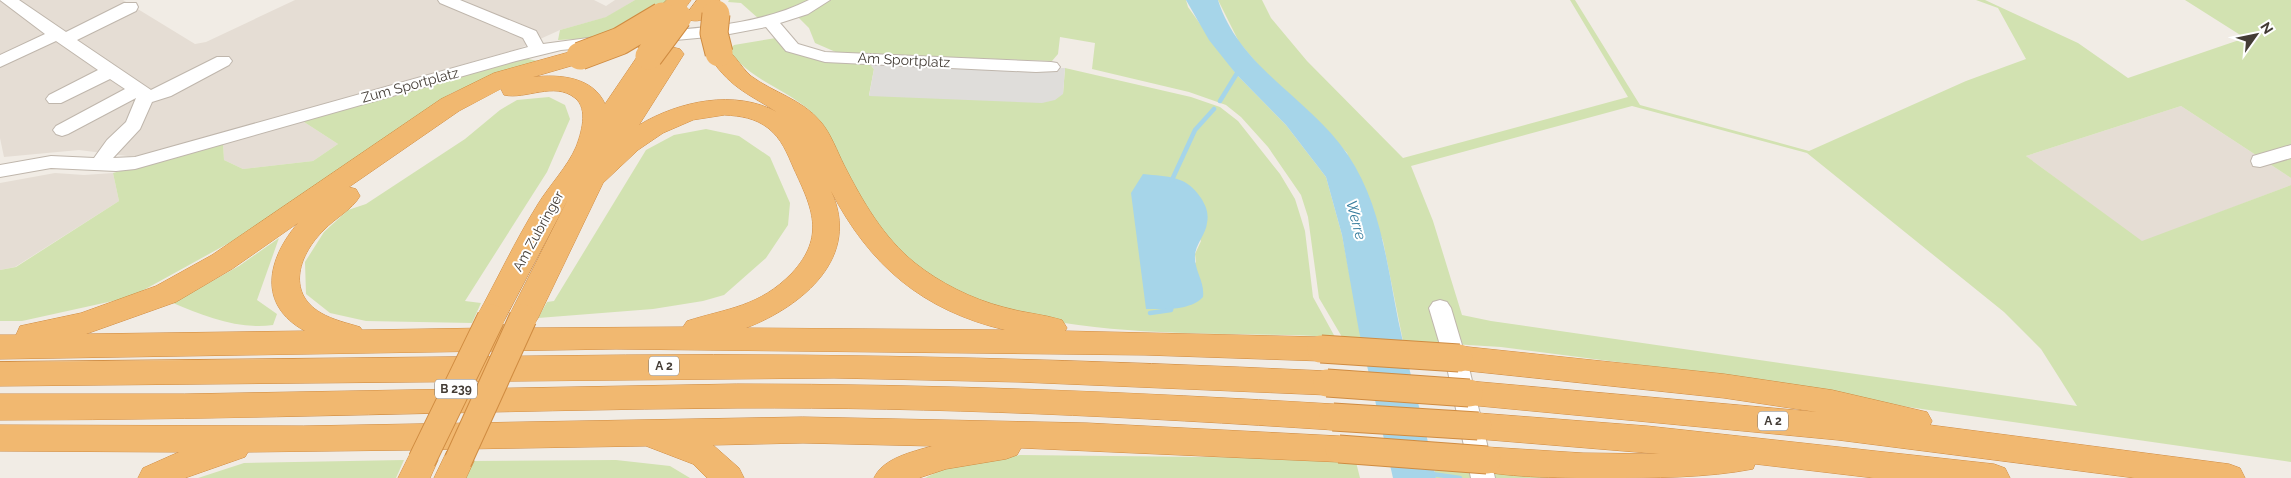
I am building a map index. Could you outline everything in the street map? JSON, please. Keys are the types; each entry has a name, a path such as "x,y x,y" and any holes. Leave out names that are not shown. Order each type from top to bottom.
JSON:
{"highway":[{"path":"0,338 83,324 166,294 222,262 458,100 502,78 580,56 620,41 694,8 714,33 719,53 734,74 745,83 785,103 804,117 813,129 869,233 900,266 932,289 971,308 1022,325 1120,336 1145,343"},
{"name":"Am Zubringer","path":"418,469 491,318 548,209 589,144 660,55 694,8"},
{"name":"Am Zubringer","path":"454,469 523,318 592,178 660,55"},
{"path":"401,343 318,326 298,314 288,297 285,280 289,258 314,223 336,204 472,110 494,97 514,89 533,84 556,84 572,86 583,93 592,102 596,112 589,144"},
{"path":"592,178 631,143 652,128 674,117 719,107 742,109 764,114 777,122 791,136 822,199 828,220 825,240 816,262 788,293 762,309 707,328 616,338"},
{"path":"0,347 401,343 616,338 1145,343 1321,349 1459,358 1724,386 1832,402 2076,456"},
{"name":"A 2","path":"0,374 837,366 1024,370 1327,383 1469,393 1838,427 2076,456 2229,478"},
{"path":"0,407 741,396 977,400 1216,409 1478,426 1647,439 1994,478"},
{"path":"0,438 303,439 803,430 1087,436 1339,449 1485,469 1703,466 1768,454"},
{"path":"635,432 678,444 704,455 728,478"},
{"path":"890,478 938,458 966,452 1087,436"},
{"path":"154,478 209,454 244,446 303,439"}],"street":[{"path":"8,0 111,70 142,94"},
{"path":"446,0 530,35 538,50"},
{"name":"Zum Sportplatz","path":"0,171 51,162 116,165 136,163 538,50 580,43 732,30 771,22 822,0"},
{"path":"0,62 130,7"},
{"name":"Am Sportplatz","path":"771,22 787,44 806,53 831,57 1016,67 1051,67"},
{"path":"62,130 142,94 164,92 223,61"},
{"path":"55,99 111,70"},
{"path":"99,164 114,144 134,124 142,94"},
{"path":"2260,161 2291,151"},
{"path":"1440,308 1485,469"}],"shaded area":[{"path":"0,0 123,0 195,44 206,42 295,0 594,0 606,6 615,0 635,0 607,17 560,30 518,49 135,157 79,150 4,157 0,138"},
{"path":"867,61 1015,69 1065,68 1063,94 1055,100 1042,103 869,96 874,69"},
{"path":"2181,106 2291,178 2291,185 2142,242 2026,156"},
{"path":"301,120 338,144 313,161 243,169 224,160 223,143"},
{"path":"55,173 84,175 113,173 119,201 15,267 0,270 0,183"}],"green space":[{"path":"635,0 673,0 614,37 558,40 560,30 606,17"},
{"path":"729,0 813,0 759,19 741,3 728,2"},
{"path":"831,0 1186,0 1188,7 1236,74 1286,125 1326,177 1342,235 1362,339 1342,337 1319,298 1308,217 1301,195 1268,147 1241,117 1226,105 1189,92 1092,69 1095,43 1060,37 1058,54 1052,61 838,53 815,43 809,28 798,17"},
{"path":"1218,0 1262,0 1271,18 1307,61 1403,158 1628,97 1570,0 1575,0 1640,105 1809,151 1966,81 2026,59 1998,8 1976,0 1985,0 2078,43 2128,78 2245,38 2185,0 2291,0 2291,178 2181,106 2026,156 2142,241 2291,185 2291,462 1908,407 1780,383 1501,347 1403,341 1383,241 1347,153 1316,119 1265,73 1239,42","holes":["1632,106 1807,153 2004,312 2041,349 2077,406 1491,321 1462,315 1433,221 1411,166"]},
{"path":"776,38 796,52 818,59 867,61 874,69 869,95 1063,94 1065,68 1191,97 1220,107 1238,121 1280,174 1295,199 1305,231 1313,297 1335,337 1166,332 1106,328 1046,320 990,306 941,283 900,252 881,229 865,204 820,121 810,110 738,62 729,50 734,45","holes":["1157,176 1162,176 1201,241 1195,254 1196,262 1161,309 1147,309"]},
{"path":"523,58 538,61 497,73 450,94 238,238 131,297 22,321 0,321 0,270 16,267 119,201 113,173 223,143 224,160 243,169 313,161 338,144 301,120"},
{"path":"549,97 565,105 570,119 547,172 465,301 481,303 472,323 366,321 330,313 306,294 305,262 324,232 348,210 366,204 465,139 500,110 517,100"},
{"path":"706,129 739,136 770,157 790,203 788,225 766,258 724,295 703,301 653,309 538,318 547,302 554,301 646,150 674,135"},
{"path":"279,238 257,300 277,314 273,325 248,326 235,324 197,313 173,303 239,266"},
{"path":"1020,455 1298,458 1356,462 1360,478 925,478 947,467"},
{"path":"404,460 396,478 198,478 244,463"},
{"path":"616,460 670,466 690,478 466,478 474,461"},
{"path":"1434,468 1595,478 1436,478"}],"water":[{"name":"Werre","path":"1186,0 1218,0 1228,24 1242,45 1277,82 1315,116 1348,155 1360,176 1378,222 1384,245 1403,342 1436,478 1393,478 1359,331 1342,235 1326,177 1286,125 1236,74 1209,40"},
{"path":"1143,174 1176,178 1183,181 1195,190 1206,207 1208,216 1206,227 1195,252 1195,261 1203,297 1191,305 1176,308 1146,309 1131,193"}],"waterway":[{"path":"1220,101 1239,70"},
{"path":"1171,182 1195,130 1214,109"},
{"path":"1150,313 1171,310 1172,305"},
{"path":"1432,474 1460,478"}]}
